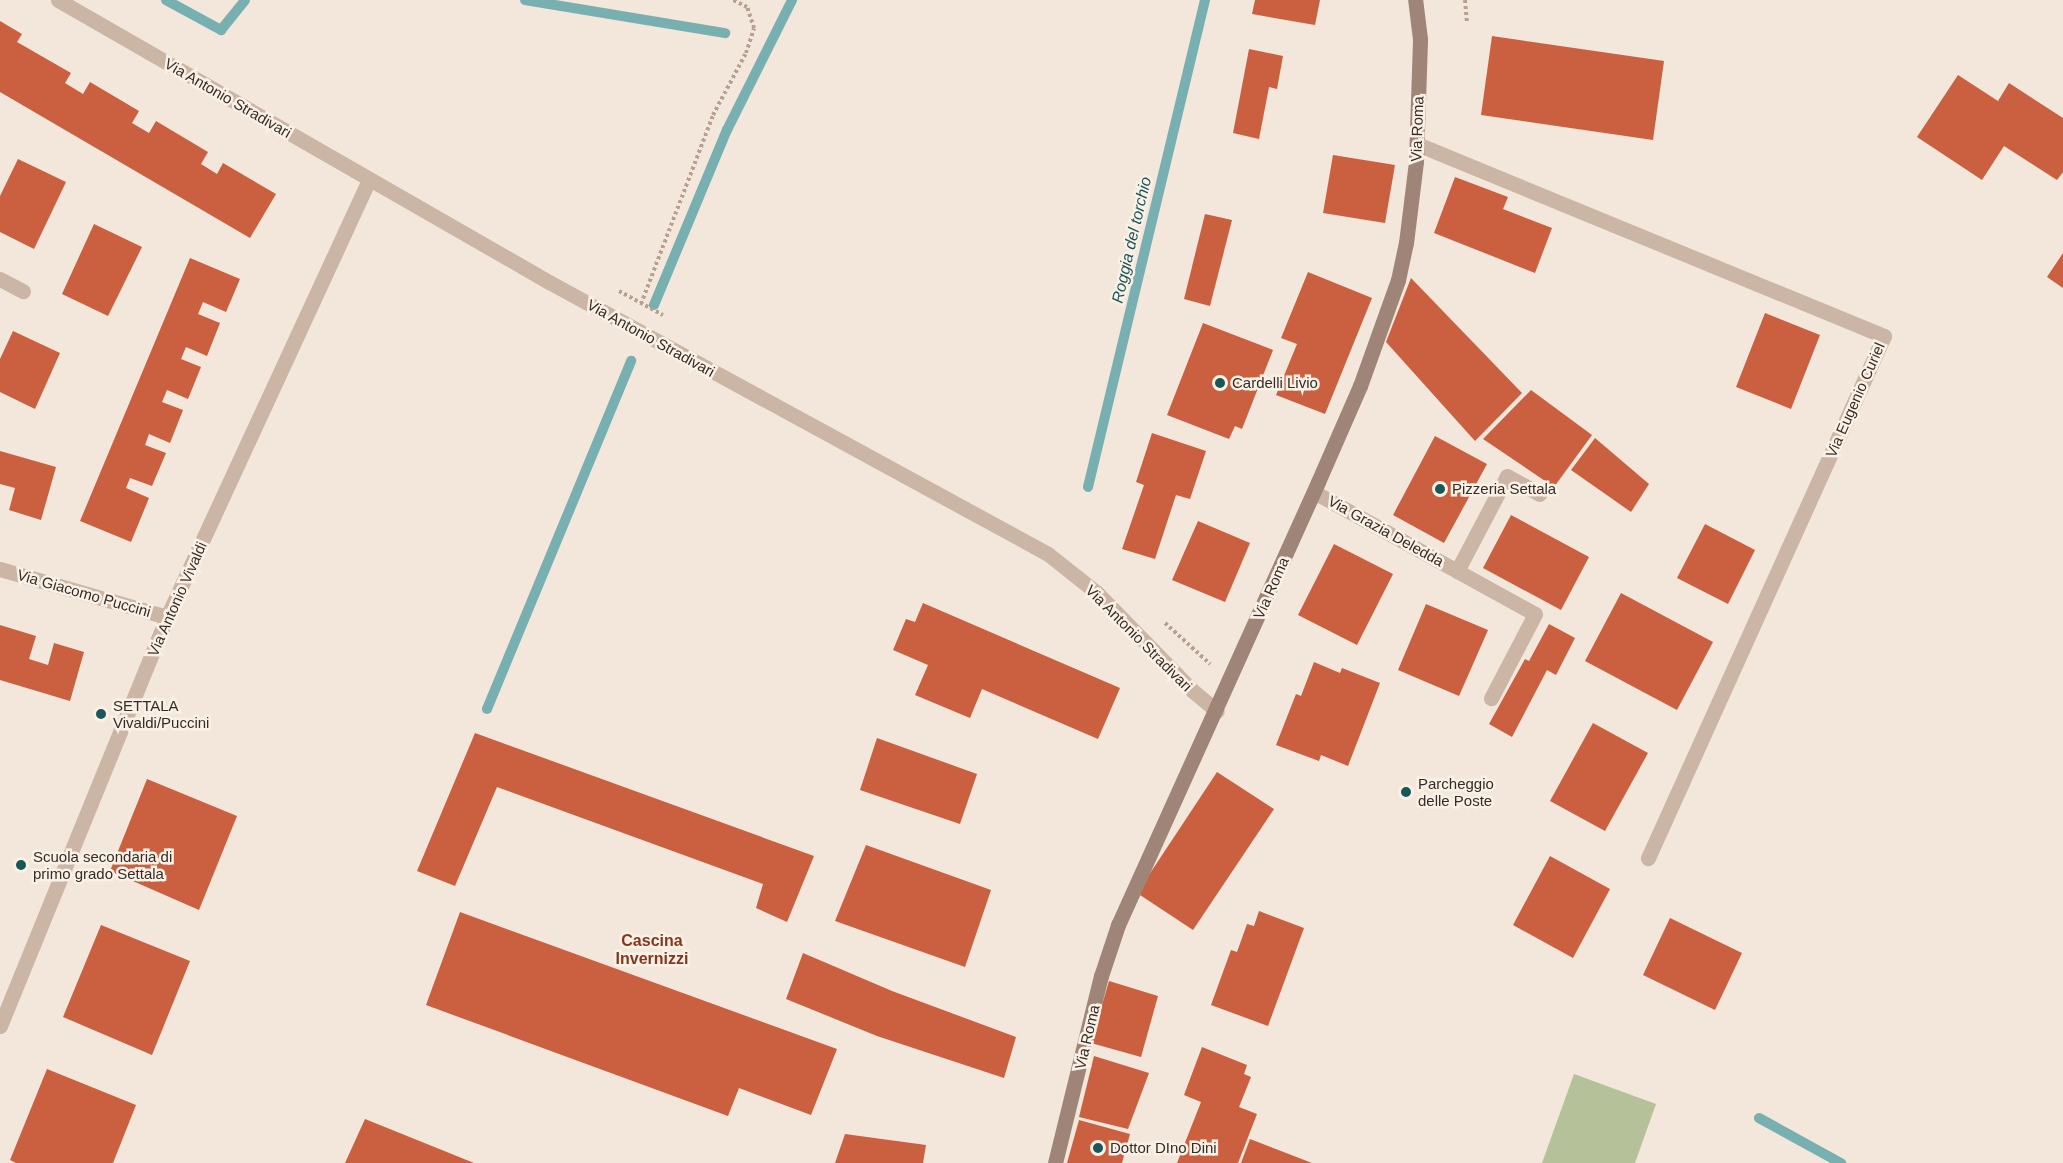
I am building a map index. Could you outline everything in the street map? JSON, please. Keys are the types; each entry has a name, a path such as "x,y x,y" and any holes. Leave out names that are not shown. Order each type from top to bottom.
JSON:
{"street":[{"name":"Via Antonio Stradivari","path":"58,0 632,327 1048,554 1097,593 1193,691 1216,711"},
{"name":"Via Roma","path":"1055,1163 1101,976 1118,925 1314,492 1360,386 1398,280 1406,243 1417,144 1420,39 1415,0"},
{"name":"Via Eugenio Curiel","path":"1417,144 1884,336 1648,858"},
{"name":"Via Antonio Vivaldi","path":"0,1026 167,617 369,179"},
{"path":"0,279 23,291"},
{"name":"Via Grazia Deledda","path":"1457,570 1507,476 1539,494"},
{"name":"Via Grazia Deledda","path":"1314,492 1535,614 1491,698"},
{"name":"Via Giacomo Puccini","path":"0,569 167,617"}],"path":[{"path":"632,327 713,115 746,53 754,28 747,7 733,0"},
{"path":"1465,0 1467,22"},
{"path":"619,291 673,321"},
{"path":"1158,617 1216,670"}],"green space":[{"path":"1574,1074 1656,1104 1635,1163 1542,1163"}],"building":[{"path":"1255,0 1320,0 1315,25 1252,14"},
{"path":"0,21 22,34 17,42 71,73 65,83 83,94 90,82 139,111 132,123 149,133 156,121 208,152 201,164 217,174 223,163 276,194 250,238 0,92"},
{"path":"1492,36 1664,61 1653,140 1481,115"},
{"path":"1249,49 1283,56 1277,89 1269,87 1259,139 1233,133"},
{"path":"1958,75 1998,101 2009,83 2063,118 2063,172 2057,180 2004,146 1982,180 1917,137"},
{"path":"1333,155 1395,165 1385,223 1323,213"},
{"path":"18,159 66,182 34,249 0,232 0,196"},
{"path":"1455,177 1508,197 1503,209 1552,228 1535,273 1434,233"},
{"path":"1205,214 1232,220 1210,306 1184,299"},
{"path":"94,224 142,247 108,316 62,294"},
{"path":"2063,253 2063,288 2047,277"},
{"path":"190,258 240,279 226,312 203,302 198,314 220,323 207,356 186,347 181,359 201,367 188,399 167,390 162,402 183,410 170,443 149,434 145,445 166,453 152,486 130,478 126,488 149,498 131,542 80,521"},
{"path":"1308,272 1372,298 1325,414 1276,395 1297,344 1281,338"},
{"path":"1411,278 1522,393 1475,441 1386,342"},
{"path":"1765,313 1820,335 1791,409 1736,387"},
{"name":"Cardelli Livio","path":"1203,323 1273,350 1242,429 1235,426 1229,439 1167,415"},
{"path":"13,331 60,353 35,409 0,392 0,359"},
{"path":"1531,390 1592,435 1554,487 1483,439"},
{"path":"1152,433 1206,451 1190,499 1176,495 1155,559 1122,549 1144,485 1136,482"},
{"name":"Pizzeria Settala","path":"1435,436 1487,464 1444,543 1393,515"},
{"path":"1595,438 1649,484 1631,512 1571,470"},
{"path":"0,451 56,467 41,520 9,510 15,488 0,484"},
{"path":"1511,515 1589,557 1561,610 1483,568"},
{"path":"1198,521 1250,543 1225,602 1172,580"},
{"path":"1705,524 1755,550 1728,604 1677,578"},
{"path":"1334,544 1393,574 1357,645 1298,615"},
{"path":"1621,593 1713,642 1677,710 1585,661"},
{"path":"923,603 1120,688 1098,739 982,689 970,718 915,695 928,665 893,650 906,619 915,622"},
{"path":"1426,604 1488,630 1459,696 1398,670"},
{"path":"1549,624 1575,638 1556,675 1547,670 1512,737 1489,724 1525,659 1529,661"},
{"path":"0,625 36,636 29,659 48,665 54,643 84,652 70,701 0,680"},
{"path":"1314,662 1340,673 1342,668 1380,683 1348,766 1321,755 1319,761 1276,745 1296,694 1301,696"},
{"path":"1593,723 1648,753 1605,831 1550,801"},
{"path":"475,733 814,856 787,922 756,908 763,884 497,787 455,886 417,871"},
{"path":"877,738 977,774 960,824 860,790"},
{"path":"1217,772 1274,809 1193,930 1137,893"},
{"path":"147,779 237,816 199,910 110,871"},
{"path":"866,845 991,890 965,967 835,921"},
{"path":"1550,856 1610,889 1573,958 1513,925"},
{"path":"1259,911 1304,928 1268,1026 1211,1005 1231,950 1237,952 1247,924 1254,926"},
{"path":"460,912 837,1049 811,1115 739,1088 728,1116 426,1005"},
{"path":"1670,918 1742,953 1715,1010 1643,975"},
{"path":"101,925 190,961 152,1055 63,1017"},
{"path":"803,953 892,991 1016,1037 1004,1078 877,1036 786,999"},
{"path":"1109,981 1158,996 1141,1057 1091,1043"},
{"path":"1202,1047 1247,1065 1244,1074 1251,1077 1239,1107 1257,1114 1238,1163 1177,1163 1201,1102 1184,1095"},
{"path":"1094,1056 1149,1073 1128,1129 1079,1117"},
{"path":"47,1069 136,1105 113,1163 16,1163 10,1160"},
{"path":"365,1119 474,1163 345,1163"},
{"name":"Dottor DIno Dini","path":"1079,1120 1130,1134 1122,1163 1067,1163"},
{"path":"845,1134 926,1145 923,1163 835,1163"},
{"path":"1250,1139 1312,1163 1241,1163"}],"waterway":[{"path":"166,0 221,30 245,0"},
{"path":"525,0 725,33"},
{"path":"654,305 727,130 792,0"},
{"name":"Roggia del torchio","path":"1088,487 1205,0"},
{"path":"487,709 631,361"},
{"name":"Roggia del torchio","path":"1759,1118 1841,1163"}],"place":[{"name":"Cardelli Livio","path":"1220,383"},
{"name":"Pizzeria Settala","path":"1440,489"},
{"name":"SETTALA Vivaldi/Puccini","path":"101,714"},
{"name":"Parcheggio delle Poste","path":"1406,792"},
{"name":"Scuola secondaria di primo grado Settala","path":"21,865"},
{"name":"Dottor DIno Dini","path":"1098,1148"}],"district":[{"name":"Cascina Invernizzi","path":"652,950"}]}
